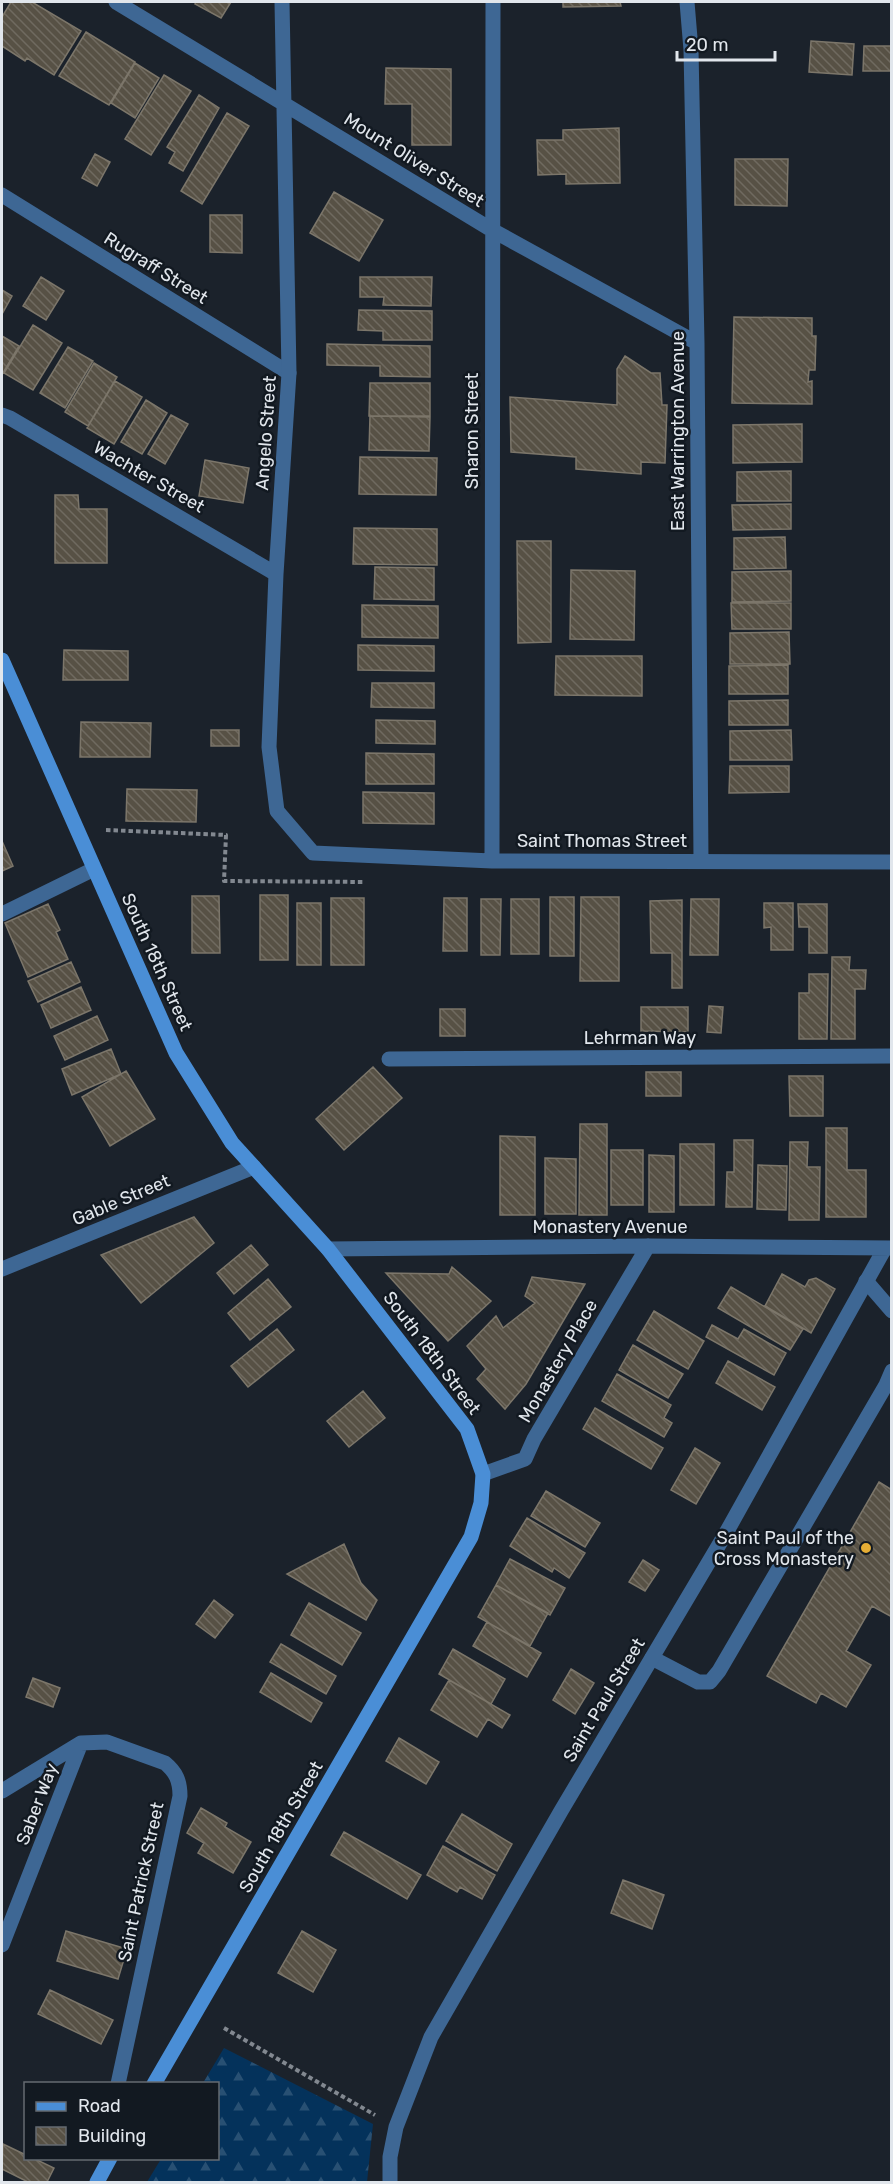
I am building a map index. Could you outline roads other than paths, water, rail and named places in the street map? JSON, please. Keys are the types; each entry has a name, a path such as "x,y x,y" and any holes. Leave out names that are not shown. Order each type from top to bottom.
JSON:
{"main road":[{"name":"South 18th Street","path":"2,660 176,1053 232,1143 328,1249 467,1430 483,1474 481,1503 471,1538 155,2082"},
{"path":"97,2182 109,2160"}],"street":[{"name":"Mount Oliver Street","path":"116,2 492,230 697,343"},
{"name":"Angelo Street","path":"282,2 282,102 290,373 276,574 269,747 277,811 313,853"},
{"name":"Sharon Street","path":"492,861 493,2"},
{"name":"East Warrington Avenue","path":"687,2 691,50 697,343 701,861"},
{"name":"Rugraff Street","path":"2,195 290,373"},
{"name":"Wachter Street","path":"2,415 276,574"},
{"name":"Saint Thomas Street","path":"313,853 492,861 891,861"},
{"path":"2,914 94,869"},
{"name":"Lehrman Way","path":"389,1059 891,1056"},
{"name":"Gable Street","path":"2,1269 254,1167"},
{"name":"Monastery Avenue","path":"328,1249 648,1246 888,1248"},
{"name":"Monastery Place","path":"483,1474 525,1459 534,1439 648,1246"},
{"name":"Saint Paul Street","path":"390,2182 390,2157 396,2127 431,2037 726,1533 866,1281 888,1248"},
{"path":"866,1281 891,1311"},
{"path":"652,1658 698,1682 710,1682 719,1671 886,1385 891,1371"},
{"name":"Saint Patrick Street","path":"81,1743 107,1742 165,1763 172,1769 180,1786 180,1796 118,2082"},
{"path":"2,1791 81,1743"},
{"name":"Saber Way","path":"2,1945 81,1743"}],"place":[{"name":"Saint Paul of the Cross Monastery","path":"866,1548"}]}
